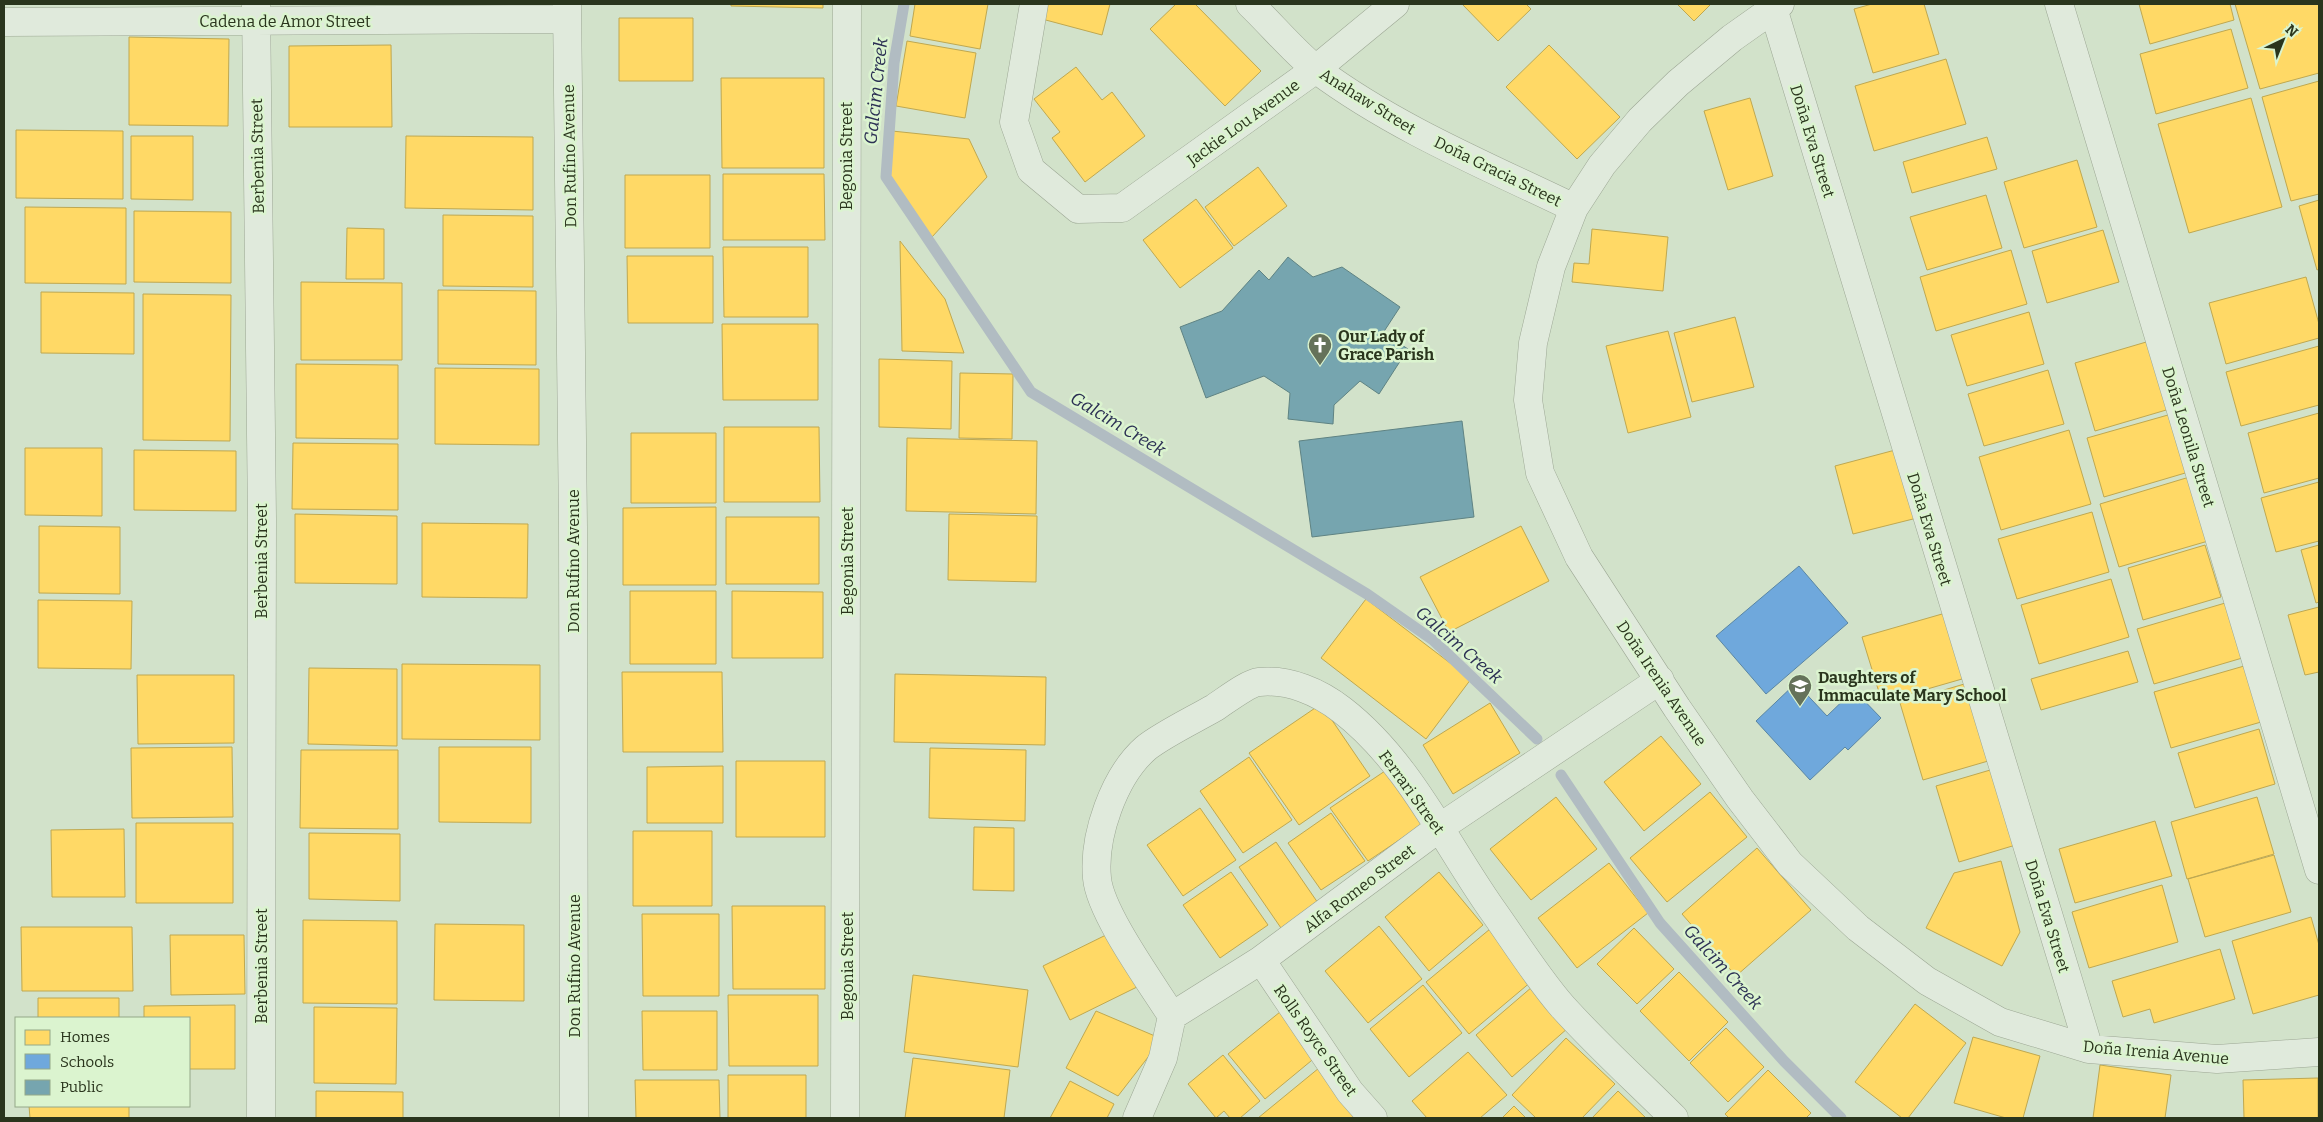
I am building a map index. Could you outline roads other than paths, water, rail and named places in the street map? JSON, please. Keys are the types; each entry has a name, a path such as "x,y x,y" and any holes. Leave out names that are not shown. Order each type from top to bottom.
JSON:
{"street":[{"name":"Begonia Street","path":"845,1118 847,4"},
{"name":"Jackie Lou Avenue","path":"1034,4 1014,122 1031,170 1078,209 1122,208 1316,69 1395,4"},
{"name":"Anahaw Street","path":"1250,4 1316,69 1360,99 1423,134"},
{"name":"Doña Leonila Street","path":"2059,4 2319,870"},
{"name":"Doña Irenia Avenue","path":"1776,6 1678,82 1640,120 1602,164 1574,208 1551,267 1533,343 1528,400 1540,473 1579,557 1740,799 1790,864 1858,928 1927,981 2000,1022 2089,1049 2216,1059 2319,1052"},
{"name":"Doña Eva Street","path":"1776,6 2089,1049"},
{"name":"Cadena de Amor Street","path":"4,22 256,12 567,12"},
{"name":"Berbenia Street","path":"256,12 262,520 260,1118"},
{"name":"Don Rufino Avenue","path":"567,12 573,527 574,1118"},
{"name":"Doña Gracia Street","path":"1423,134 1574,208"},
{"name":"Alfa Romeo Street","path":"1172,1016 1261,960 1439,828 1660,680"},
{"name":"Ferrari Street","path":"1172,1016 1106,909 1097,880 1096,848 1103,824 1117,787 1127,770 1146,748 1257,682 1286,683 1316,693 1343,710 1372,737 1402,772 1489,905 1562,1005 1674,1118"},
{"name":"Rolls Royce Street","path":"1261,960 1350,1092 1373,1118"},
{"path":"1137,1118 1163,1058 1172,1016"}],"waterway":[{"name":"Galcim Creek","path":"904,4 894,63 886,177 1031,392 1367,594 1433,640 1537,739"},
{"name":"Galcim Creek","path":"1561,775 1660,923 1784,1061 1841,1118"}],"place":[{"name":"Our Lady of Grace Parish","path":"1320,366"},
{"name":"Daughters of Immaculate Mary School","path":"1800,707"}]}
